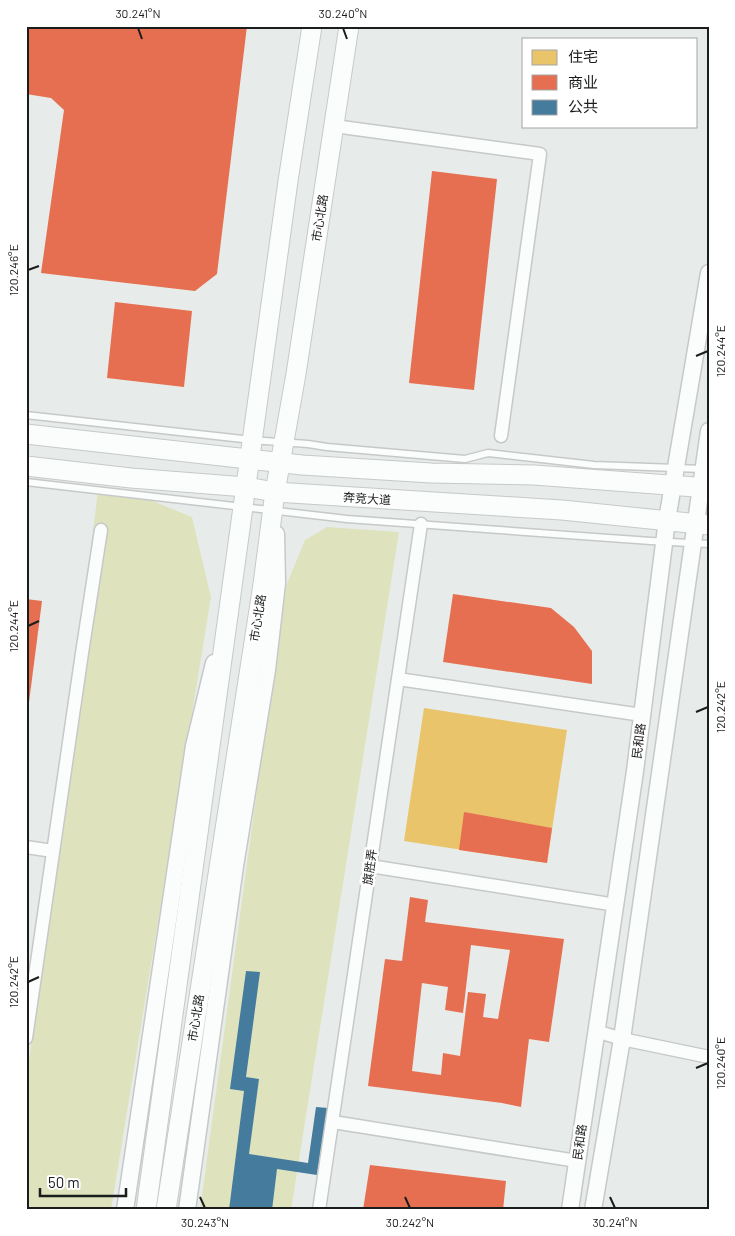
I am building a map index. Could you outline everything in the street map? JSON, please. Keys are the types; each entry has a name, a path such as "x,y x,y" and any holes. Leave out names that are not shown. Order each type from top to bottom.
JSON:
{"main road":[{"name":"市心北路","path":"146,1210 288,181 312,26"},
{"name":"市心北路","path":"166,1210 349,26"},
{"name":"民和路","path":"570,1210 616,905 667,520 709,273"},
{"name":"民和路","path":"593,1210 702,534 709,431"},
{"path":"26,434 280,464 381,471 674,477 705,488"},
{"name":"奔竞大道","path":"26,466 131,478 246,487 274,504 562,510 667,520 702,534"},
{"path":"187,1210 234,876 262,701 277,583 274,504"},
{"path":"125,1210 194,746 230,601"}],"street":[{"path":"334,126 540,154 501,436"},
{"name":"旗胜弄","path":"320,1210 421,524"},
{"path":"26,1038 101,530"},
{"path":"398,679 642,715"},
{"path":"26,847 53,851"},
{"path":"370,866 616,905"},
{"path":"596,1031 709,1057"},
{"path":"333,1122 578,1161"}],"lane":[{"path":"26,415 252,440 465,459 488,453 594,465 674,477 706,469"},
{"path":"26,482 243,507 274,504 347,519 664,542 702,534"},
{"path":"237,753 262,701"}],"green space":[{"path":"98,490 128,491 192,517 211,597 111,1210 26,1210 26,1086"},
{"path":"327,527 399,532 291,1210 200,1210 284,591 305,540"}],"building: 住宅":[{"path":"424,708 567,730 547,863 404,841"}],"building: 商业":[{"path":"26,26 247,26 217,274 195,291 41,273 64,110 51,98 26,94"},
{"path":"432,171 497,179 474,390 409,383"},
{"path":"115,302 192,311 184,387 107,378"},
{"path":"453,594 551,608 574,627 592,651 592,684 443,662"},
{"path":"26,599 42,601 27,718 26,718"},
{"path":"464,812 552,828 547,863 459,850"},
{"path":"410,897 428,900 425,922 564,939 549,1042 529,1039 521,1107 368,1086 385,959 402,961","holes":["471,945 510,950 498,1019 483,1017 486,994 468,992 460,1056 443,1053 441,1075 412,1071 422,983 448,987 445,1010 463,1013"]},
{"path":"370,1165 506,1181 503,1210 363,1210"}],"building: 公共":[{"path":"246,971 260,972 246,1077 259,1079 249,1154 308,1163 316,1107 328,1108 317,1175 277,1169 272,1210 229,1210 244,1091 230,1089"}]}
